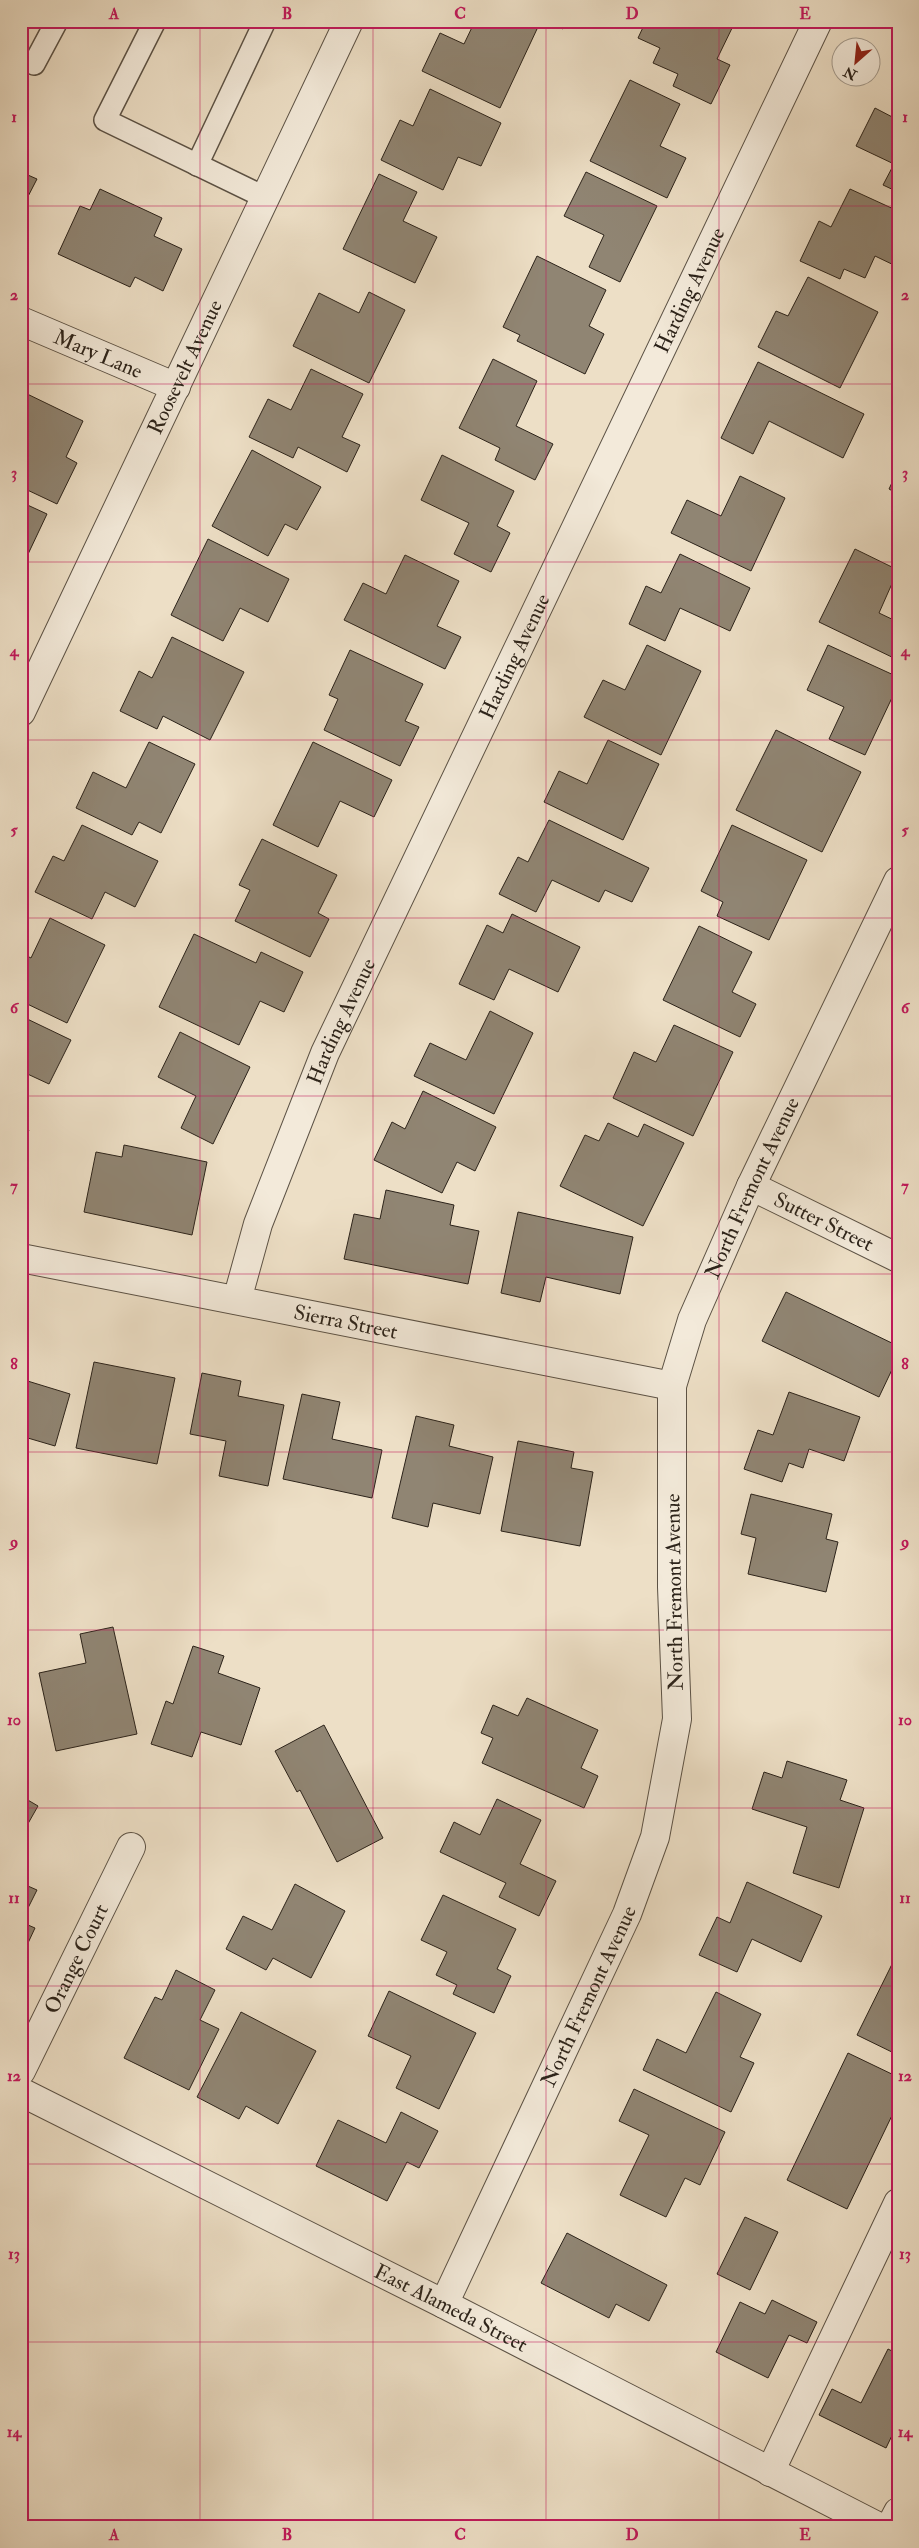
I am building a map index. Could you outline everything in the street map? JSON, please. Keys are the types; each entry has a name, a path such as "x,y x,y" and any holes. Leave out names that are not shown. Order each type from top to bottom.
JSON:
{"street":[{"name":"Roosevelt Avenue","path":"21,712 349,21"},
{"name":"Harding Avenue","path":"237,1300 258,1224 325,1054 818,21"},
{"name":"Mary Lane","path":"21,321 176,387"},
{"name":"North Fremont Avenue","path":"444,2304 627,1914 655,1836 677,1719 672,1587 672,1386 692,1320 751,1186 898,881"},
{"name":"Sutter Street","path":"751,1186 898,1258"},
{"name":"Sierra Street","path":"21,1258 672,1386"},
{"name":"Orange Court","path":"21,2071 130,1847"},
{"name":"East Alameda Street","path":"21,2092 444,2304 879,2527"},
{"path":"770,2472 898,2203"},
{"path":"890,2527 898,2512"}],"lane":[{"path":"34,64 57,21"},
{"path":"155,21 105,120 266,198"},
{"path":"198,165 265,21"}],"building":[{"path":"475,21 521,21 537,29 500,108 422,71 440,33 464,44"},
{"path":"549,21 567,21 563,29"},
{"path":"646,21 735,22 717,59 730,65 711,104 673,86 678,74 653,63 660,48 638,38"},
{"path":"630,80 680,104 660,146 686,158 667,198 590,161"},
{"path":"430,89 501,123 481,166 458,157 443,190 381,160 400,120 413,126"},
{"path":"875,108 898,120 898,192 883,185 894,164 856,146"},
{"path":"21,172 37,179 21,210"},
{"path":"586,172 657,206 620,282 589,267 604,235 564,216"},
{"path":"379,174 417,192 403,221 437,237 415,283 343,249"},
{"path":"100,189 162,218 154,236 182,249 163,291 135,277 130,287 58,254 80,206 90,210"},
{"path":"850,189 898,211 898,267 875,256 865,278 844,269 840,279 800,261 819,221 831,227"},
{"path":"537,256 606,290 589,326 604,334 585,374 517,341 520,335 503,327"},
{"path":"808,277 878,312 840,388 758,347 776,311 788,316"},
{"path":"369,292 405,310 369,383 293,346 319,293 359,313"},
{"path":"493,359 537,381 516,426 553,444 535,480 495,460 500,448 459,428"},
{"path":"758,362 864,414 843,458 769,421 753,454 721,438"},
{"path":"311,369 363,394 342,437 360,445 347,472 298,447 293,458 249,437 268,399 291,410"},
{"path":"21,391 83,421 66,457 77,463 57,504 21,487 23,476 21,475"},
{"path":"252,450 321,487 297,530 285,524 268,556 212,526"},
{"path":"442,455 514,491 497,526 510,533 491,572 454,554 469,523 421,500"},
{"path":"898,470 898,494 889,489"},
{"path":"740,476 785,498 751,571 671,533 687,500 721,516"},
{"path":"21,502 47,514 21,569"},
{"path":"208,539 289,579 268,622 240,608 223,641 171,615"},
{"path":"855,549 898,570 879,613 898,622 898,660 819,622"},
{"path":"680,554 750,588 730,631 680,608 665,641 629,624 646,586 661,593"},
{"path":"405,555 459,581 437,626 461,637 445,669 344,620 363,583 386,594"},
{"path":"172,637 244,672 210,740 163,716 157,729 120,711 139,671 152,678"},
{"path":"647,645 701,671 661,755 584,717 603,680 625,690"},
{"path":"828,645 898,677 898,685 865,755 829,739 844,707 807,690"},
{"path":"350,650 423,684 405,721 419,727 400,766 324,730 338,699 329,695"},
{"path":"776,730 861,772 822,852 736,810"},
{"path":"608,740 659,764 623,840 544,802 559,771 587,784"},
{"path":"149,742 195,764 161,833 139,822 132,835 76,808 93,772 126,788"},
{"path":"313,742 392,780 374,817 340,801 318,847 273,825"},
{"path":"549,820 649,868 632,902 605,890 599,902 552,880 536,912 499,894 518,857 528,862"},
{"path":"82,825 158,861 135,907 105,892 92,919 35,892 53,856 64,861"},
{"path":"732,825 807,860 769,940 717,916 723,902 701,891"},
{"path":"262,839 337,875 318,913 329,919 310,957 235,921 250,890 239,885"},
{"path":"512,914 580,947 558,992 509,969 494,1000 459,984 487,925 503,933"},
{"path":"50,918 105,945 67,1023 21,1001 21,953 31,958"},
{"path":"699,926 752,952 732,992 756,1004 740,1037 663,1000"},
{"path":"194,934 256,963 261,952 303,972 284,1012 260,1001 239,1045 159,1007"},
{"path":"490,1011 533,1033 494,1114 414,1076 430,1043 466,1060"},
{"path":"21,1016 71,1040 49,1084 21,1071"},
{"path":"674,1025 733,1052 693,1136 613,1098 634,1052 656,1062"},
{"path":"180,1032 250,1067 213,1144 181,1128 196,1096 158,1077"},
{"path":"423,1091 496,1127 475,1171 457,1162 442,1193 374,1160 392,1122 405,1129"},
{"path":"608,1123 638,1137 644,1124 684,1143 643,1226 560,1186 585,1135 599,1141"},
{"path":"21,1126 29,1130 21,1146"},
{"path":"124,1145 207,1162 192,1235 84,1212 96,1152 122,1157"},
{"path":"386,1190 454,1205 450,1225 479,1231 468,1284 344,1259 354,1214 380,1219"},
{"path":"518,1212 633,1237 620,1294 546,1277 540,1302 501,1293"},
{"path":"786,1292 898,1346 898,1357 879,1397 762,1341"},
{"path":"21,1346 26,1347 21,1364"},
{"path":"94,1362 175,1378 157,1464 76,1448"},
{"path":"202,1373 241,1381 238,1396 284,1405 268,1486 219,1476 226,1441 190,1434"},
{"path":"21,1379 70,1394 55,1446 21,1436"},
{"path":"789,1392 860,1417 844,1461 809,1449 803,1468 789,1463 782,1482 744,1469 758,1430 773,1435"},
{"path":"302,1394 340,1402 332,1439 382,1450 372,1498 283,1479"},
{"path":"416,1416 454,1425 449,1446 493,1457 480,1514 433,1503 428,1527 392,1518"},
{"path":"518,1441 574,1452 571,1468 593,1472 580,1546 501,1531"},
{"path":"751,1494 832,1514 826,1539 838,1542 826,1592 748,1574 756,1538 741,1534"},
{"path":"113,1627 137,1734 56,1751 39,1673 86,1663 80,1634"},
{"path":"193,1646 224,1656 218,1673 260,1688 241,1745 201,1732 192,1757 151,1744 166,1701 173,1704"},
{"path":"527,1698 598,1730 581,1768 598,1776 584,1808 482,1763 493,1738 481,1733 493,1705 518,1716"},
{"path":"324,1725 383,1838 337,1862 300,1790 297,1792 275,1751"},
{"path":"21,1734 28,1738 21,1751"},
{"path":"787,1761 847,1780 840,1800 864,1808 839,1888 793,1873 807,1827 752,1809 764,1772 782,1778"},
{"path":"21,1796 38,1806 21,1836"},
{"path":"497,1799 541,1820 520,1864 556,1881 539,1916 499,1897 506,1883 440,1852 454,1822 480,1835"},
{"path":"747,1882 822,1916 801,1962 752,1939 737,1972 699,1955 717,1917 730,1923"},
{"path":"21,1883 37,1890 21,1922"},
{"path":"295,1884 345,1911 311,1978 273,1958 266,1970 226,1949 243,1916 272,1930"},
{"path":"443,1895 516,1929 497,1969 511,1976 494,2013 453,1994 457,1985 436,1975 447,1952 421,1940"},
{"path":"21,1922 35,1928 21,1958"},
{"path":"898,1952 898,2055 857,2035"},
{"path":"176,1970 215,1990 200,2020 219,2029 189,2090 124,2058 155,1997 162,2000"},
{"path":"389,1991 476,2033 439,2109 396,2088 411,2056 368,2036"},
{"path":"716,1992 761,2014 740,2057 754,2063 731,2112 643,2070 657,2039 686,2053"},
{"path":"241,2012 316,2051 278,2124 246,2106 239,2119 197,2097"},
{"path":"848,2053 898,2077 898,2103 847,2209 787,2180"},
{"path":"634,2089 725,2132 700,2185 685,2178 666,2217 620,2195 649,2135 619,2121"},
{"path":"401,2112 438,2131 419,2168 407,2162 387,2201 316,2166 338,2120 386,2143"},
{"path":"745,2217 778,2232 750,2290 717,2274"},
{"path":"567,2233 667,2285 649,2321 616,2304 609,2318 541,2283"},
{"path":"772,2300 817,2322 807,2343 789,2335 768,2378 716,2352 740,2302 765,2314"},
{"path":"888,2349 898,2354 898,2423 886,2448 819,2415 832,2389 861,2403"}]}
